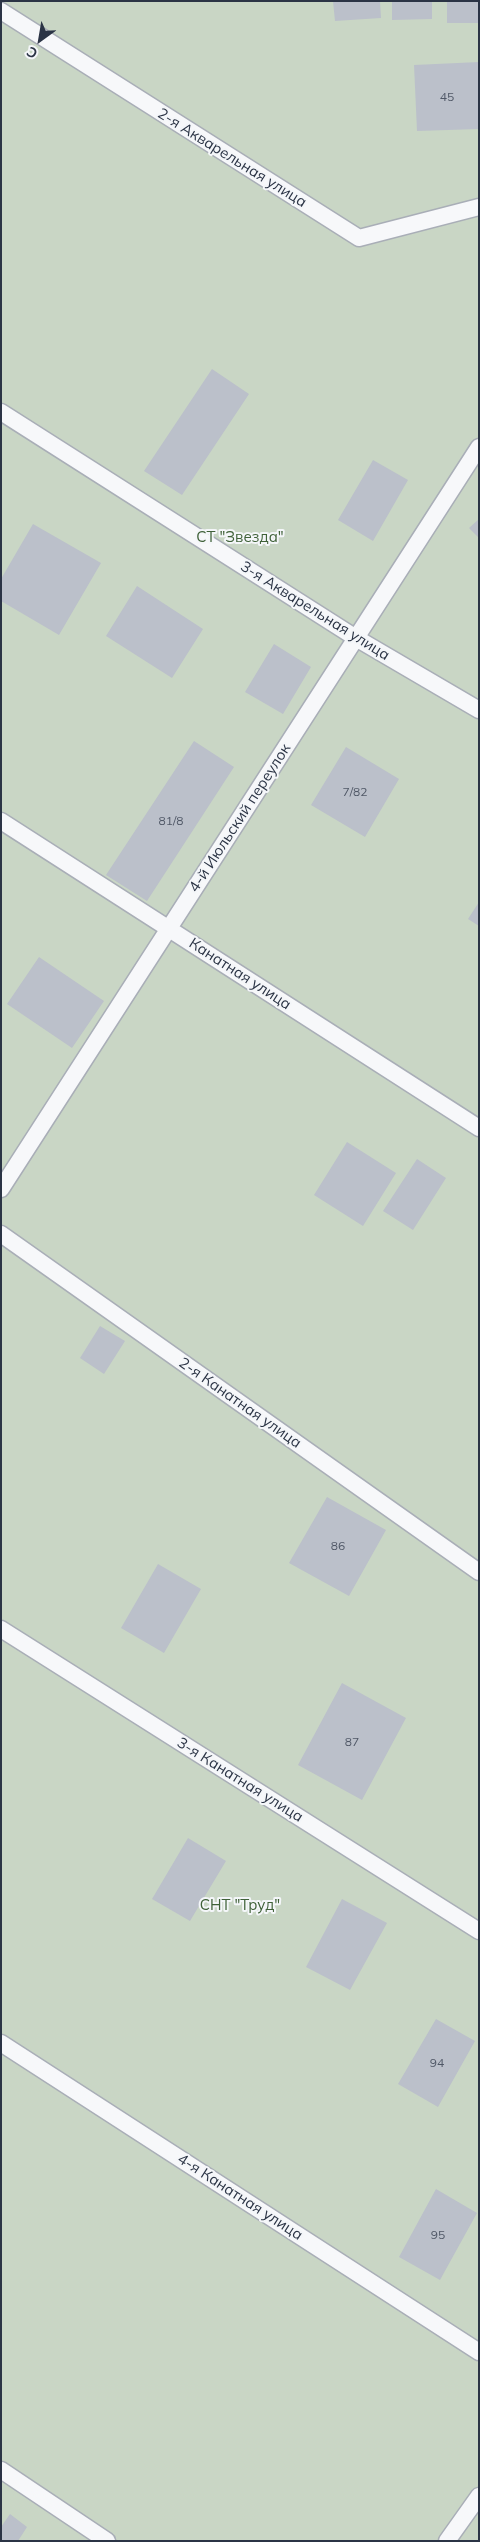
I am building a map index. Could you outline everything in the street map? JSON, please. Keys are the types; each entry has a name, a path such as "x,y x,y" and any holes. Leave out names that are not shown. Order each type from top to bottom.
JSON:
{"lane":[{"name":"2-я Акварельная улица","path":"1,11 359,238 479,207"},
{"name":"3-я Акварельная улица","path":"1,412 356,638 479,710"},
{"name":"4-й Июльский переулок","path":"1,1189 479,447"},
{"name":"Канатная улица","path":"1,820 479,1128"},
{"name":"2-я Канатная улица","path":"1,1234 479,1572"},
{"name":"3-я Канатная улица","path":"1,1629 479,1931"},
{"name":"4-я Канатная улица","path":"1,2043 479,2352"},
{"path":"1,2470 107,2541"},
{"path":"447,2541 479,2496"}],"green space":[{"path":"1,1 479,1 479,2541 1,2541"}],"building":[{"path":"333,1 380,1 381,18 335,21"},
{"path":"392,1 432,1 432,19 392,20"},
{"path":"447,1 479,1 479,23 447,23"},
{"path":"479,62 479,129 417,131 414,65"},
{"path":"212,369 249,394 182,495 144,471"},
{"path":"373,460 408,480 373,541 338,520"},
{"path":"479,519 479,538 469,528"},
{"path":"33,524 101,563 59,635 1,601 1,579"},
{"path":"137,586 203,629 172,678 106,636"},
{"path":"274,644 311,667 283,714 245,692"},
{"path":"194,741 234,767 147,901 106,875"},
{"path":"346,747 399,779 365,837 311,805"},
{"path":"479,902 479,926 468,919"},
{"path":"39,957 104,1001 72,1048 7,1004"},
{"path":"347,1142 396,1173 363,1226 314,1195"},
{"path":"417,1159 446,1178 413,1230 383,1211"},
{"path":"100,1326 125,1341 104,1374 80,1358"},
{"path":"327,1497 386,1530 349,1596 289,1563"},
{"path":"158,1564 201,1589 164,1653 121,1628"},
{"path":"342,1683 406,1718 362,1800 298,1765"},
{"path":"188,1838 226,1861 190,1921 152,1899"},
{"path":"342,1899 387,1923 350,1990 306,1967"},
{"path":"436,2019 475,2041 438,2107 398,2084"},
{"path":"436,2189 477,2213 440,2280 399,2257"},
{"path":"10,2514 27,2527 18,2541 1,2541 1,2527"}],"park label":[{"name":"СТ \"Звезда\"","path":"240,537"},
{"name":"СНТ \"Труд\"","path":"240,1905"}]}
